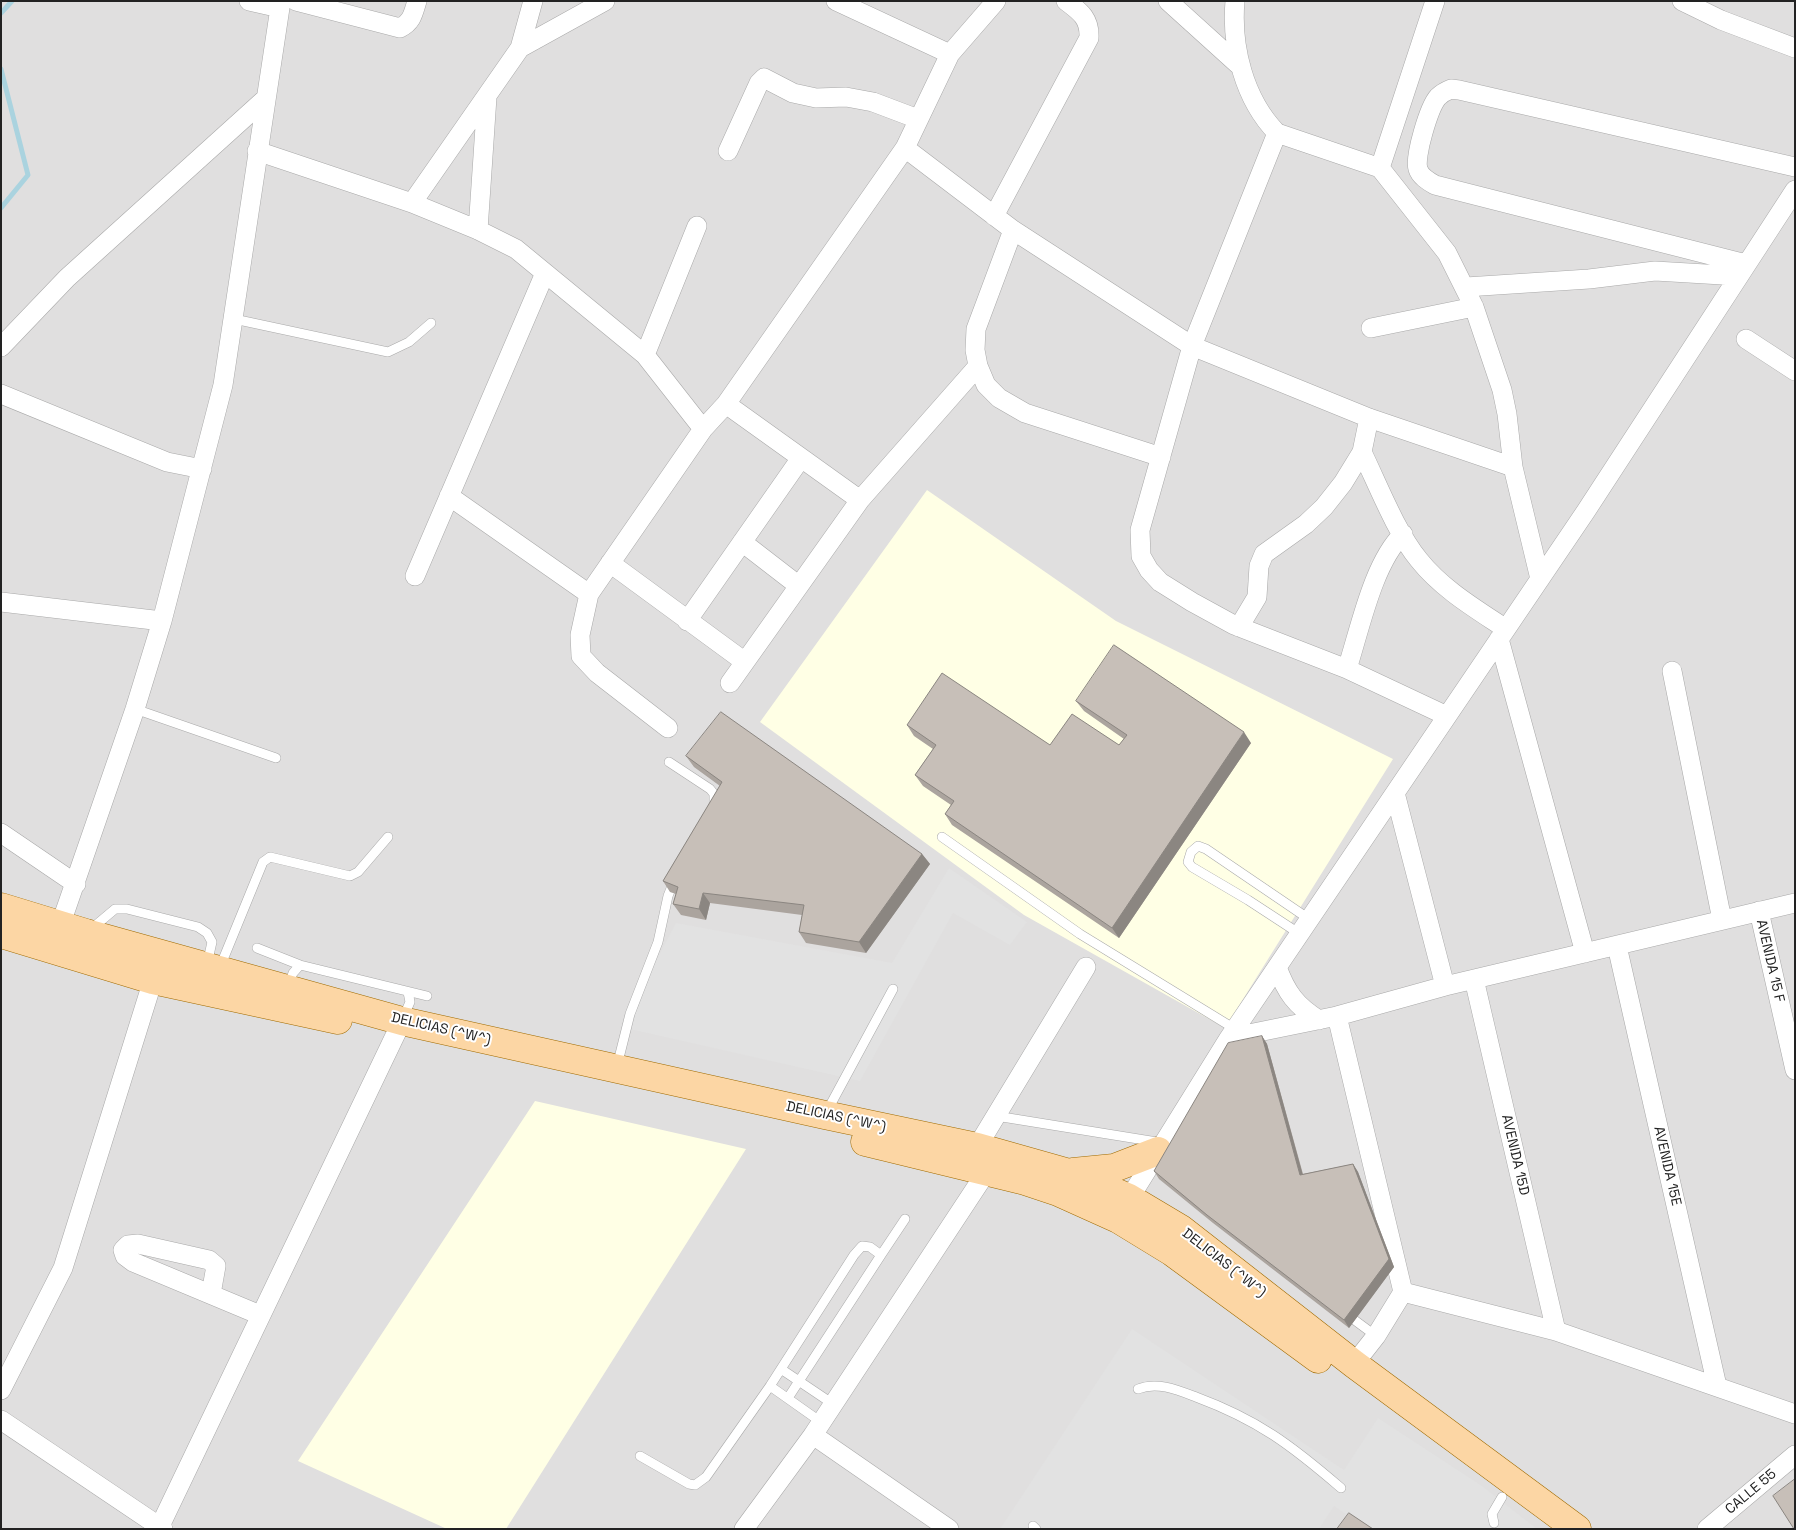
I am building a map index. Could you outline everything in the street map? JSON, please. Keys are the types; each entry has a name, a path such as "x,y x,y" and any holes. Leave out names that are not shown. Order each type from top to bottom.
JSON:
{"main road":[{"name":"DELICIAS (^W^)","path":"1,907 60,926 213,968 294,977 400,1027 982,1159 1069,1173 1124,1208 1172,1252 1546,1529"},
{"name":"DELICIAS (^W^)","path":"1,934 153,980 616,1069 825,1115 982,1159 1058,1192 1124,1208 1181,1229 1354,1364 1577,1529"},
{"path":"1069,1173 1114,1168 1160,1147"}],"street":[{"path":"249,1 286,4 400,28 408,24 413,17 416,1"},
{"path":"412,203 520,48 534,1"},
{"path":"520,48 604,1"},
{"path":"836,1 950,54"},
{"path":"668,728 597,673 580,656 580,635 589,594 703,429 726,404 905,148 950,54 996,1"},
{"path":"994,216 1089,38 1090,27 1087,19 1066,1"},
{"path":"1168,1 1241,67"},
{"path":"1235,1 1236,39 1241,67 1249,91 1268,124 1277,133 1380,168 1439,241 1466,287 1502,390 1508,414 1513,467 1540,579"},
{"path":"1380,168 1435,1"},
{"path":"1682,1 1721,20 1795,48"},
{"path":"60,926 135,709 162,621 223,385 264,100 286,4"},
{"path":"728,151 759,83 764,78 793,93 816,98 846,97 873,102 918,119"},
{"path":"1743,270 1426,180 1418,171 1418,152 1437,98 1451,89 1459,90 1795,167"},
{"path":"478,230 487,96"},
{"path":"1,347 67,278 264,100"},
{"path":"1277,133 1192,346 1140,530 1141,556 1160,582 1192,602 1239,627 1347,669 1446,716"},
{"path":"905,148 1013,230 1192,346 1369,418 1513,467"},
{"path":"257,151 412,203 478,230 516,249 645,355 703,429"},
{"path":"1124,1208 1160,1147 1304,926 1540,579 1795,190"},
{"path":"645,355 697,226"},
{"path":"1013,230 976,329 975,350 978,366 986,384 999,398 1025,413 1161,457"},
{"path":"1466,287 1589,279 1655,272 1743,270"},
{"path":"415,576 546,273"},
{"path":"1371,328 1474,307"},
{"path":"1746,339 1795,370"},
{"path":"730,683 860,500 978,366"},
{"path":"1,394 167,462 202,469"},
{"path":"726,404 860,500"},
{"path":"1239,627 1257,596 1259,566 1264,554 1306,524 1324,508 1362,452 1369,418"},
{"path":"1362,452 1414,553 1430,571 1502,634 1584,953"},
{"path":"687,621 801,458"},
{"path":"449,496 589,594"},
{"path":"1347,669 1381,564 1390,548 1403,534"},
{"path":"742,542 799,586"},
{"path":"610,563 744,662"},
{"path":"1,602 162,621"},
{"path":"1672,671 1722,920"},
{"path":"1395,793 1445,986"},
{"path":"1,832 76,884"},
{"path":"1227,1045 1445,986 1795,903"},
{"name":"AVENIDA 15 F","path":"1759,911 1795,1070"},
{"name":"AVENIDA 15E","path":"1617,946 1717,1386"},
{"path":"744,1529 833,1404 982,1159 996,1116 1086,967"},
{"path":"1277,967 1291,998 1299,1007 1319,1020"},
{"name":"AVENIDA 15D","path":"1474,979 1556,1331"},
{"path":"1,1390 63,1268 153,980"},
{"path":"1337,1016 1403,1292 1376,1336 1354,1364"},
{"path":"1,1420 161,1528 260,1315 400,1027"},
{"path":"1403,1292 1556,1331 1795,1414"},
{"path":"211,1294 260,1315"},
{"path":"817,1429 949,1529"},
{"name":"CALLE 55","path":"1707,1529 1795,1455"}],"lane":[{"path":"234,319 388,352 409,342 431,323"},
{"path":"135,709 276,758"},
{"path":"669,762 714,794 715,801 708,817"},
{"path":"213,968 263,862 270,857 350,876 358,872 388,837"},
{"path":"942,837 1080,934 1227,1045"},
{"path":"1198,846 1206,849 1304,926 1248,900 1192,867 1188,862 1191,852 1198,846"},
{"path":"616,1069 630,1014 658,942 668,896 677,876"},
{"path":"86,933 115,908 127,909 198,927 207,933 212,942 213,968"},
{"path":"257,948 294,977 427,996"},
{"path":"825,1115 892,989"},
{"path":"400,1027 410,1002 408,992"},
{"path":"996,1116 1160,1147"},
{"path":"788,1398 905,1219"},
{"path":"640,1456 682,1482 695,1485 706,1477 770,1386 858,1249 866,1246 881,1255"},
{"path":"1337,1307 1376,1336"},
{"path":"781,1369 833,1404"},
{"path":"1138,1389 1157,1385 1188,1394 1244,1416 1277,1436 1340,1488"},
{"path":"770,1386 788,1398 817,1429"},
{"path":"1494,1523 1492,1514 1502,1497"}],"shaded area":[{"path":"1,1 1795,1 1795,1529 1,1529"},
{"path":"927,490 1116,621 1393,759 1225,1028 1024,915 760,722"},
{"path":"949,868 1027,922 1010,945 953,913 860,1081 621,1027 676,923 892,963"},
{"path":"535,1101 746,1149 506,1529 447,1529 298,1461"},
{"path":"1132,1329 1344,1470 1378,1418 1482,1486 1537,1529 1368,1529 1334,1506 1319,1529 1000,1529"}],"building":[{"path":"1114,645 1244,732 1112,928 945,814 954,801 915,775 936,745 907,725 942,673 1050,745 1072,714 1119,745 1127,735 1076,701"},
{"path":"721,712 922,854 859,942 799,932 804,905 703,893 699,909 673,904 678,887 663,881 722,782 686,756"},
{"path":"1262,1036 1300,1175 1353,1164 1389,1259 1344,1320 1207,1215 1154,1171 1228,1043"},
{"path":"1795,1479 1795,1529 1794,1529 1773,1496"},
{"path":"1349,1513 1373,1529 1337,1529"}],"waterway":[{"path":"1,13 12,1"},
{"path":"1,69 28,175 1,208"}]}
